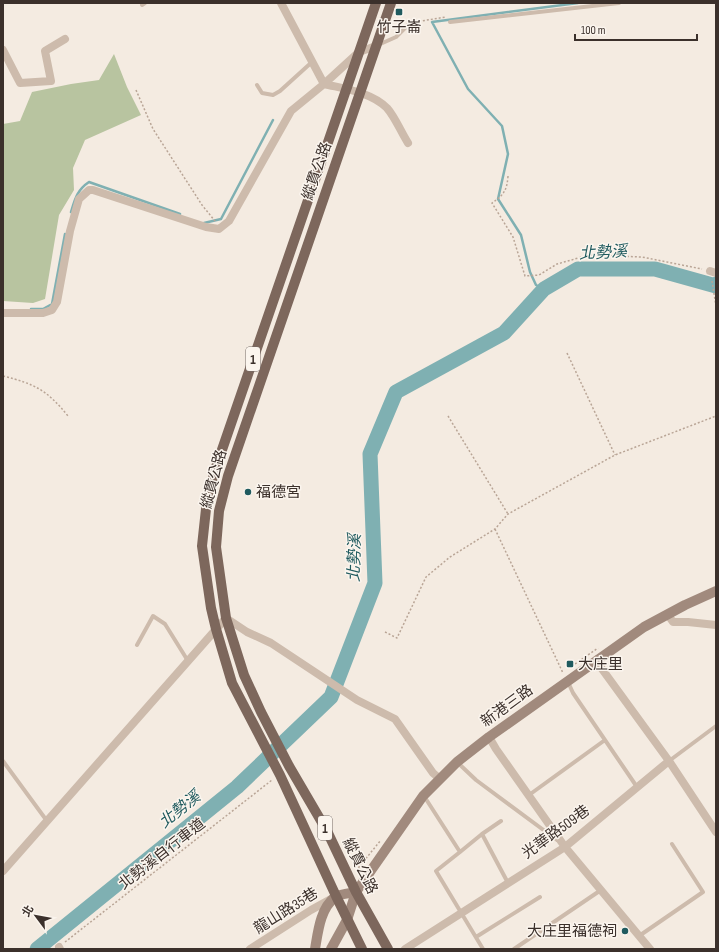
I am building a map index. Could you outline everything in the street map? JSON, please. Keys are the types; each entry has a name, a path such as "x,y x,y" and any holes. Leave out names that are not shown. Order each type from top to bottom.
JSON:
{"main road":[{"name":"縱貫公路","path":"280,774 232,683 216,629 211,608 202,546 206,509 214,473 376,3"},
{"name":"縱貫公路","path":"388,949 356,892 327,831 289,766 244,675 226,618 216,547 219,511 228,476 391,3"},
{"name":"1","path":"280,774 347,920 362,949"}],"street":[{"path":"281,3 324,84"},
{"path":"3,50 20,83 51,81 45,51 65,39"},
{"path":"3,313 43,313 52,310 57,302 70,231 79,199 89,190 93,190 206,227 219,228 229,221 291,111 324,84 359,52 376,46"},
{"path":"324,84 347,89 376,99 388,109 408,142"},
{"name":"新港三路","path":"331,949 347,920 356,892 423,796 457,762 597,659 644,627 685,605 716,591"},
{"path":"668,615 673,622 716,625"},
{"path":"3,871 226,618 246,632 271,643 358,700 394,719 433,773 440,779"},
{"path":"597,659 602,669 669,760 716,832"},
{"path":"489,737 565,846 650,949"},
{"name":"光華路509巷","path":"405,949 565,846 669,760"},
{"path":"315,949 322,918 328,906 336,896 356,892"},
{"name":"龍山路35巷","path":"250,949 336,896"}],"lane":[{"path":"450,22 619,3"},
{"path":"376,46 396,37 410,23"},
{"path":"257,85 262,93 273,95 280,91 312,61"},
{"path":"137,645 153,616 165,624 188,661"},
{"path":"568,681 573,693 637,787"},
{"name":"光華路509巷","path":"669,760 716,726"},
{"path":"529,796 605,740"},
{"path":"3,760 48,821"},
{"path":"457,762 476,780 565,846"},
{"path":"423,796 460,852"},
{"path":"484,949 436,871 482,834 501,821"},
{"path":"482,834 508,883"},
{"path":"638,936 702,892 672,844"},
{"path":"514,949 601,890"},
{"path":"476,937 540,897"}],"path":[{"path":"410,23 446,17"},
{"path":"136,90 153,129 202,205 213,217"},
{"path":"508,176 503,196 492,203 513,237 525,276 539,275 557,264 589,255 642,257 713,272 716,306"},
{"path":"567,353 615,455"},
{"path":"3,376 22,381 39,388 57,402 68,416"},
{"path":"448,416 508,514"},
{"path":"385,632 397,638 426,577 450,557 495,529 508,514 615,455 716,416"},
{"path":"495,529 568,681"},
{"name":"北勢溪自行車道","path":"60,948 280,774"}],"green space":[{"path":"114,54 127,87 141,115 85,140 73,168 74,190 59,215 45,299 33,303 3,301 3,124 20,121 32,92 99,80"}],"waterway":[{"path":"544,289 536,285 530,272 521,235 498,199 508,154 502,126 468,89 432,22 578,3"},
{"path":"204,223 221,219 273,120"},
{"path":"71,212 79,192 89,182 180,214"},
{"path":"31,309 43,309 52,304 65,234"},
{"name":"北勢溪","path":"37,949 237,787 331,697 375,583 370,454 396,392 504,333 544,289 578,269 655,269 716,286"},
{"name":"北勢溪","path":"706,284 716,277"}],"place":[{"name":"竹子崙","path":"399,12"},
{"name":"福德宮","path":"248,492"},
{"name":"大庄里","path":"570,664"},
{"name":"大庄里福德祠","path":"625,931"}]}
